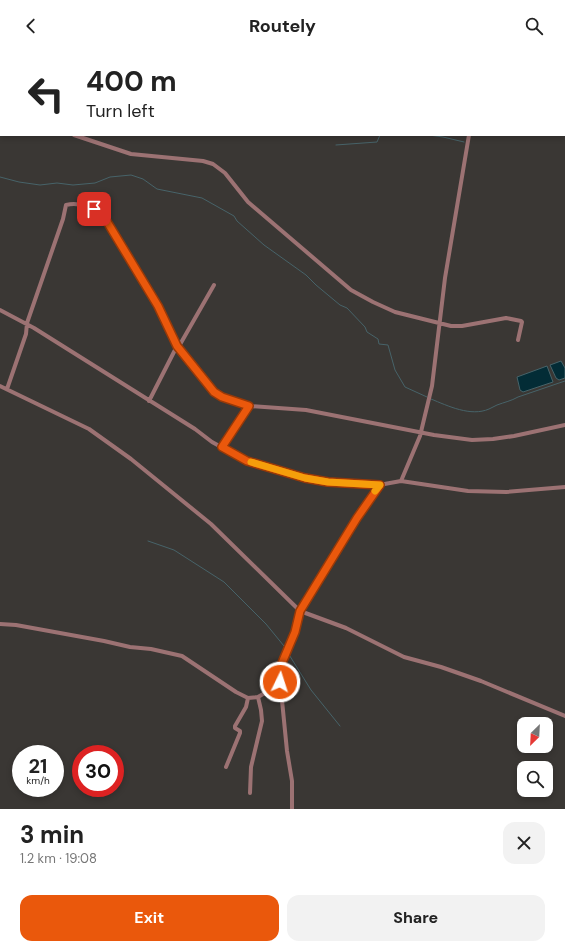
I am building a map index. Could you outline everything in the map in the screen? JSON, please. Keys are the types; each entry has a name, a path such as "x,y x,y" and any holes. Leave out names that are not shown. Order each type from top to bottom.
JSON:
{"street":[{"path":"77,136 131,154 203,161 213,164 225,173 248,202 351,290 395,312 439,324 459,326 506,318 521,321 518,340"},
{"path":"401,481 421,432 432,386 445,278 469,136"},
{"path":"7,389 26,334 27,323 63,219 66,205 73,204 87,206 103,215 158,306 178,347 214,392 222,397 249,406 306,410 434,435 472,440 514,436 565,425"},
{"path":"149,401 214,285"},
{"path":"0,310 27,323 195,429 212,442 247,461 305,478 328,482 380,485 401,481 468,491 506,492 565,487"},
{"path":"0,386 89,429 131,459 211,524 300,611 346,628 404,657 441,667 481,681 565,716"},
{"path":"222,447 249,406"},
{"path":"292,809 292,781 287,751 279,670 295,632 300,611 357,518 380,485"},
{"path":"0,624 16,625 182,656 236,692 248,698 258,696 275,687 280,682"},
{"path":"250,793 251,767 262,721 262,710 258,696"},
{"path":"226,767 240,733 235,726 246,707 249,700 248,698"}],"water":[{"path":"561,361 565,368 565,378 559,380 556,378 550,365"},
{"path":"547,366 553,382 523,392 520,390 517,377"}],"waterway":[{"path":"336,145 377,142 380,136"},
{"path":"436,136 464,142"},
{"path":"0,177 40,185 57,183 73,185 95,183 110,177 131,175 143,179 157,189 202,198 234,216 237,221 264,245 306,275 340,305 347,308 365,327 367,332 378,339 379,344 388,345 395,370 405,387 427,397"},
{"path":"431,399 460,410 475,412 490,409 496,405 565,381"},
{"path":"148,541 174,550 224,582 266,624 284,646"},
{"path":"288,653 311,690 340,726"}],"slow traffic":[{"path":"251,462 305,478 328,482 380,485 375,491"}],"route":[{"path":"94,209 103,215 126,256 158,306 177,346 214,392 234,402 249,406 222,447 247,461 305,478 328,482 380,485 357,518 300,611 295,632 286,650 279,670 280,682"}]}
